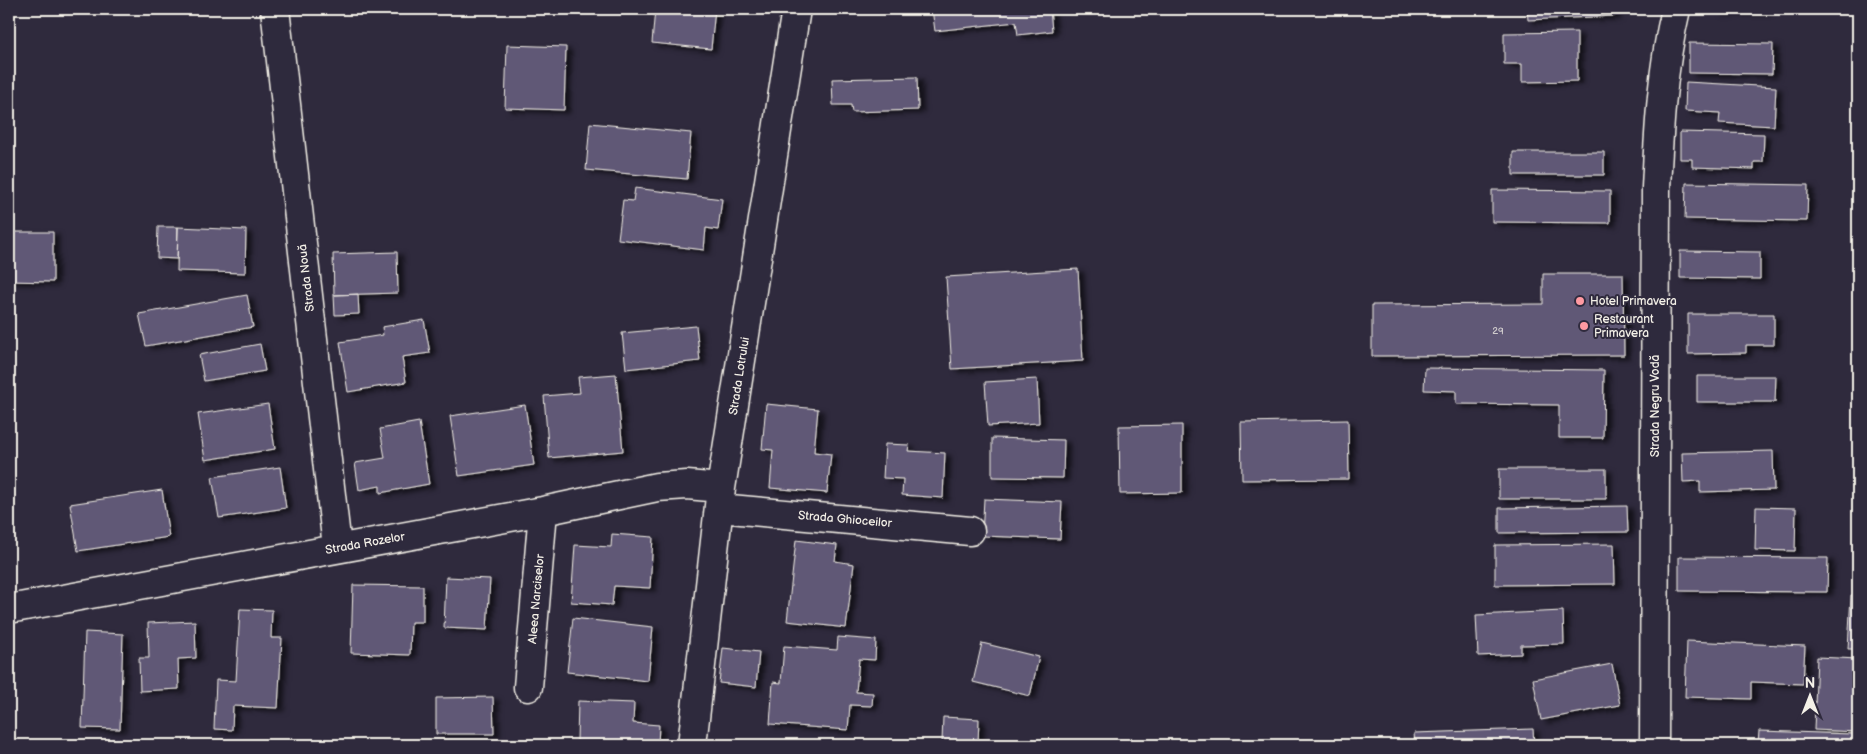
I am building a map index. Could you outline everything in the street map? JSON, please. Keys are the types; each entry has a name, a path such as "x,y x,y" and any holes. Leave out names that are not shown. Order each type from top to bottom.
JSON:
{"street":[{"name":"Strada Nouă","path":"275,9 337,547"},
{"name":"Strada Lotrului","path":"692,745 720,498 796,9"},
{"name":"Strada Negru Vodă","path":"1654,745 1656,188 1660,103 1668,41 1676,9"},
{"name":"Strada Rozelor","path":"9,609 337,547 543,511 657,486 687,485 720,498"},
{"name":"Strada Ghioceilor","path":"720,498 970,531"},
{"name":"Aleea Narciselor","path":"528,687 543,511"}],"building":[{"path":"655,9 715,9 711,49 652,43"},
{"path":"932,9 1050,9 1052,31 1018,35 1016,22 935,31"},
{"path":"1527,9 1615,9 1615,16 1528,20"},
{"path":"1717,9 1766,9 1766,11 1717,12"},
{"path":"1577,32 1577,81 1522,82 1522,64 1504,64 1504,33"},
{"path":"1689,43 1773,44 1772,74 1689,73"},
{"path":"507,45 566,47 564,110 505,108"},
{"path":"917,77 918,110 852,112 851,105 833,105 832,79"},
{"path":"1686,82 1776,87 1774,126 1719,123 1720,113 1685,111"},
{"path":"590,123 691,133 687,179 586,170"},
{"path":"1680,132 1764,134 1763,162 1754,162 1754,169 1692,167 1692,159 1680,159"},
{"path":"1513,152 1604,152 1604,175 1513,175"},
{"path":"1686,183 1808,185 1807,221 1685,219"},
{"path":"635,188 722,199 718,230 706,228 704,250 618,239 623,200 633,201"},
{"path":"1492,190 1610,191 1610,223 1492,222"},
{"path":"158,227 178,227 177,259 157,258"},
{"path":"178,227 246,230 245,273 177,271"},
{"path":"9,232 53,232 53,282 9,281"},
{"path":"1680,251 1760,252 1760,279 1680,278"},
{"path":"397,252 398,293 334,295 333,254"},
{"path":"1078,269 1083,361 952,369 946,277"},
{"path":"1543,274 1623,274 1624,355 1372,356 1372,305 1543,304"},
{"path":"358,294 359,314 335,315 334,295"},
{"path":"247,295 253,327 146,346 139,314"},
{"path":"1688,314 1774,314 1774,345 1746,345 1746,353 1688,354"},
{"path":"424,320 430,353 402,357 406,382 348,392 340,342 383,335 382,327"},
{"path":"696,326 700,361 626,369 622,333"},
{"path":"260,344 265,371 204,381 199,355"},
{"path":"1425,368 1604,370 1603,438 1559,438 1559,405 1456,404 1456,391 1424,390"},
{"path":"616,374 623,451 549,458 544,396 580,393 578,377"},
{"path":"1697,376 1776,376 1775,402 1697,402"},
{"path":"1037,379 1039,423 988,426 985,382"},
{"path":"268,404 275,449 205,460 198,414"},
{"path":"766,404 818,409 814,452 831,454 827,493 770,488 773,450 762,449"},
{"path":"525,405 534,465 459,476 450,416"},
{"path":"1348,420 1349,479 1242,480 1241,422"},
{"path":"419,422 429,484 380,493 380,486 359,490 355,463 385,458 380,429"},
{"path":"1182,425 1182,493 1120,494 1119,426"},
{"path":"992,438 1064,440 1063,478 992,477"},
{"path":"885,444 909,445 908,451 945,453 943,498 902,495 903,479 883,478"},
{"path":"1773,451 1774,490 1700,492 1700,481 1683,482 1682,453"},
{"path":"280,467 286,508 219,518 212,477"},
{"path":"1499,469 1606,469 1606,499 1499,499"},
{"path":"162,490 169,537 78,551 70,504"},
{"path":"984,499 1062,502 1060,539 982,536"},
{"path":"1627,506 1628,532 1499,533 1499,508"},
{"path":"1756,507 1796,508 1795,551 1755,550"},
{"path":"612,534 653,537 650,588 614,586 612,605 571,602 575,545 611,547"},
{"path":"796,540 837,545 835,561 854,564 846,628 787,621"},
{"path":"1614,544 1615,584 1495,585 1495,545"},
{"path":"1679,557 1828,558 1827,592 1679,591"},
{"path":"446,577 490,579 487,630 444,628"},
{"path":"353,585 423,586 423,622 411,622 410,655 351,653"},
{"path":"1851,595 1858,595 1858,649 1848,649"},
{"path":"240,609 272,610 271,638 282,638 278,708 233,706 232,730 214,729 216,680 236,681"},
{"path":"1563,611 1564,644 1521,645 1521,654 1478,656 1476,615"},
{"path":"573,618 653,627 648,681 567,672"},
{"path":"195,621 196,658 178,659 179,689 140,691 139,658 149,658 148,623"},
{"path":"85,632 123,634 120,729 82,728"},
{"path":"838,637 876,640 875,660 859,659 856,692 873,693 872,706 850,705 848,730 770,724 773,682 781,683 784,646 837,650"},
{"path":"1687,641 1805,646 1803,684 1751,682 1751,699 1685,697"},
{"path":"982,643 1039,657 1030,696 973,682"},
{"path":"723,648 759,652 756,687 719,683"},
{"path":"1817,657 1858,659 1858,732 1814,730"},
{"path":"1612,664 1620,705 1541,720 1533,679"},
{"path":"493,697 494,734 436,734 436,698"},
{"path":"578,701 634,703 633,723 659,725 658,745 597,745 597,742 577,741"},
{"path":"943,717 979,719 978,743 942,741"},
{"path":"1533,729 1534,745 1415,745 1414,733"},
{"path":"1759,731 1853,734 1853,745 1758,745"}],"place":[{"name":"Hotel Primavera","path":"1580,301"},
{"name":"Restaurant Primavera","path":"1584,326"}]}
